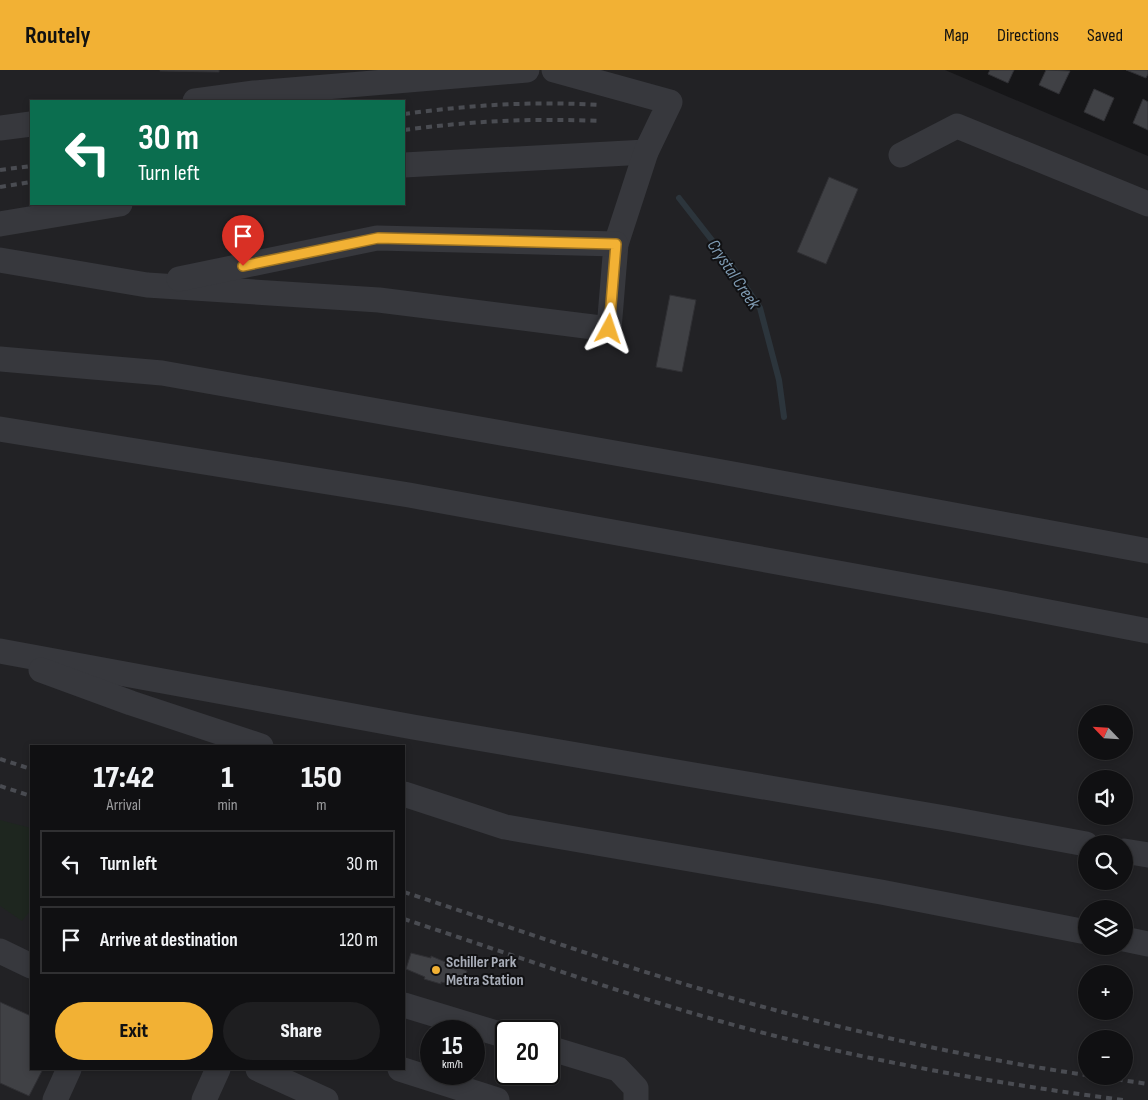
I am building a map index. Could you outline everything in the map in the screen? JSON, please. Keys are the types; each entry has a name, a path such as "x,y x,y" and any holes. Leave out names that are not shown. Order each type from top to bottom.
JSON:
{"street":[{"path":"202,100 254,93 527,70"},
{"path":"0,260 147,285 379,300 609,329 616,244 646,152 670,102 554,70"},
{"path":"0,128 30,124"},
{"path":"901,155 957,126 1148,204"},
{"path":"405,165 646,152"},
{"path":"0,224 114,205"},
{"path":"147,285 378,238 616,244"},
{"path":"0,359 162,372 712,470 1148,551"},
{"path":"0,429 409,495 1148,631"},
{"path":"0,651 414,727 1078,843"},
{"path":"0,655 131,703 258,745"},
{"path":"405,794 505,827 881,892 1078,930"},
{"path":"1133,852 1148,855"},
{"path":"1133,941 1148,944"},
{"path":"0,951 30,966"},
{"path":"405,1005 495,1033"},
{"path":"560,1051 618,1069 636,1088 636,1100"},
{"path":"55,1100 69,1070"},
{"path":"204,1100 218,1070"},
{"path":"260,1070 326,1100"},
{"path":"403,1070 497,1100"}],"shaded area":[{"path":"0,70 945,70 1148,156 1148,1100 0,1100"},
{"path":"0,820 30,828 30,911 22,921 0,906"}],"building":[{"path":"219,70 219,72 160,71"},
{"path":"990,70 1014,70 1008,83 988,74"},
{"path":"1046,70 1070,71 1059,94 1039,85"},
{"path":"1126,70 1148,70 1148,74 1146,78"},
{"path":"1094,89 1114,98 1104,121 1084,112"},
{"path":"1143,99 1148,102 1148,130 1133,123"},
{"path":"829,177 858,189 826,264 797,252"},
{"path":"670,295 696,300 682,372 656,367"},
{"name":"Schiller Park Metra Station","path":"411,953 431,958 431,956 467,971 462,987 424,979 425,977 406,969"},
{"path":"0,1002 30,1016 30,1070 42,1070 29,1096 0,1083"}],"waterway":[{"name":"Crystal Creek","path":"679,198 729,262 760,308 779,380 784,417"}],"railway":[{"path":"405,114 502,105 551,103 600,105"},
{"path":"405,130 502,121 600,121"},
{"path":"0,170 30,166"},
{"path":"0,187 30,182"},
{"path":"0,759 30,769"},
{"path":"0,786 30,796"},
{"path":"405,892 642,971 786,1013 860,1032 935,1048 1078,1074"},
{"path":"405,919 637,996 766,1034 918,1068 1123,1100"},
{"path":"1133,1082 1148,1084"}],"place":[{"name":"Schiller Park Metra Station","path":"436,970"}],"route":[{"path":"243,266 378,238 616,244 609,329"}]}
